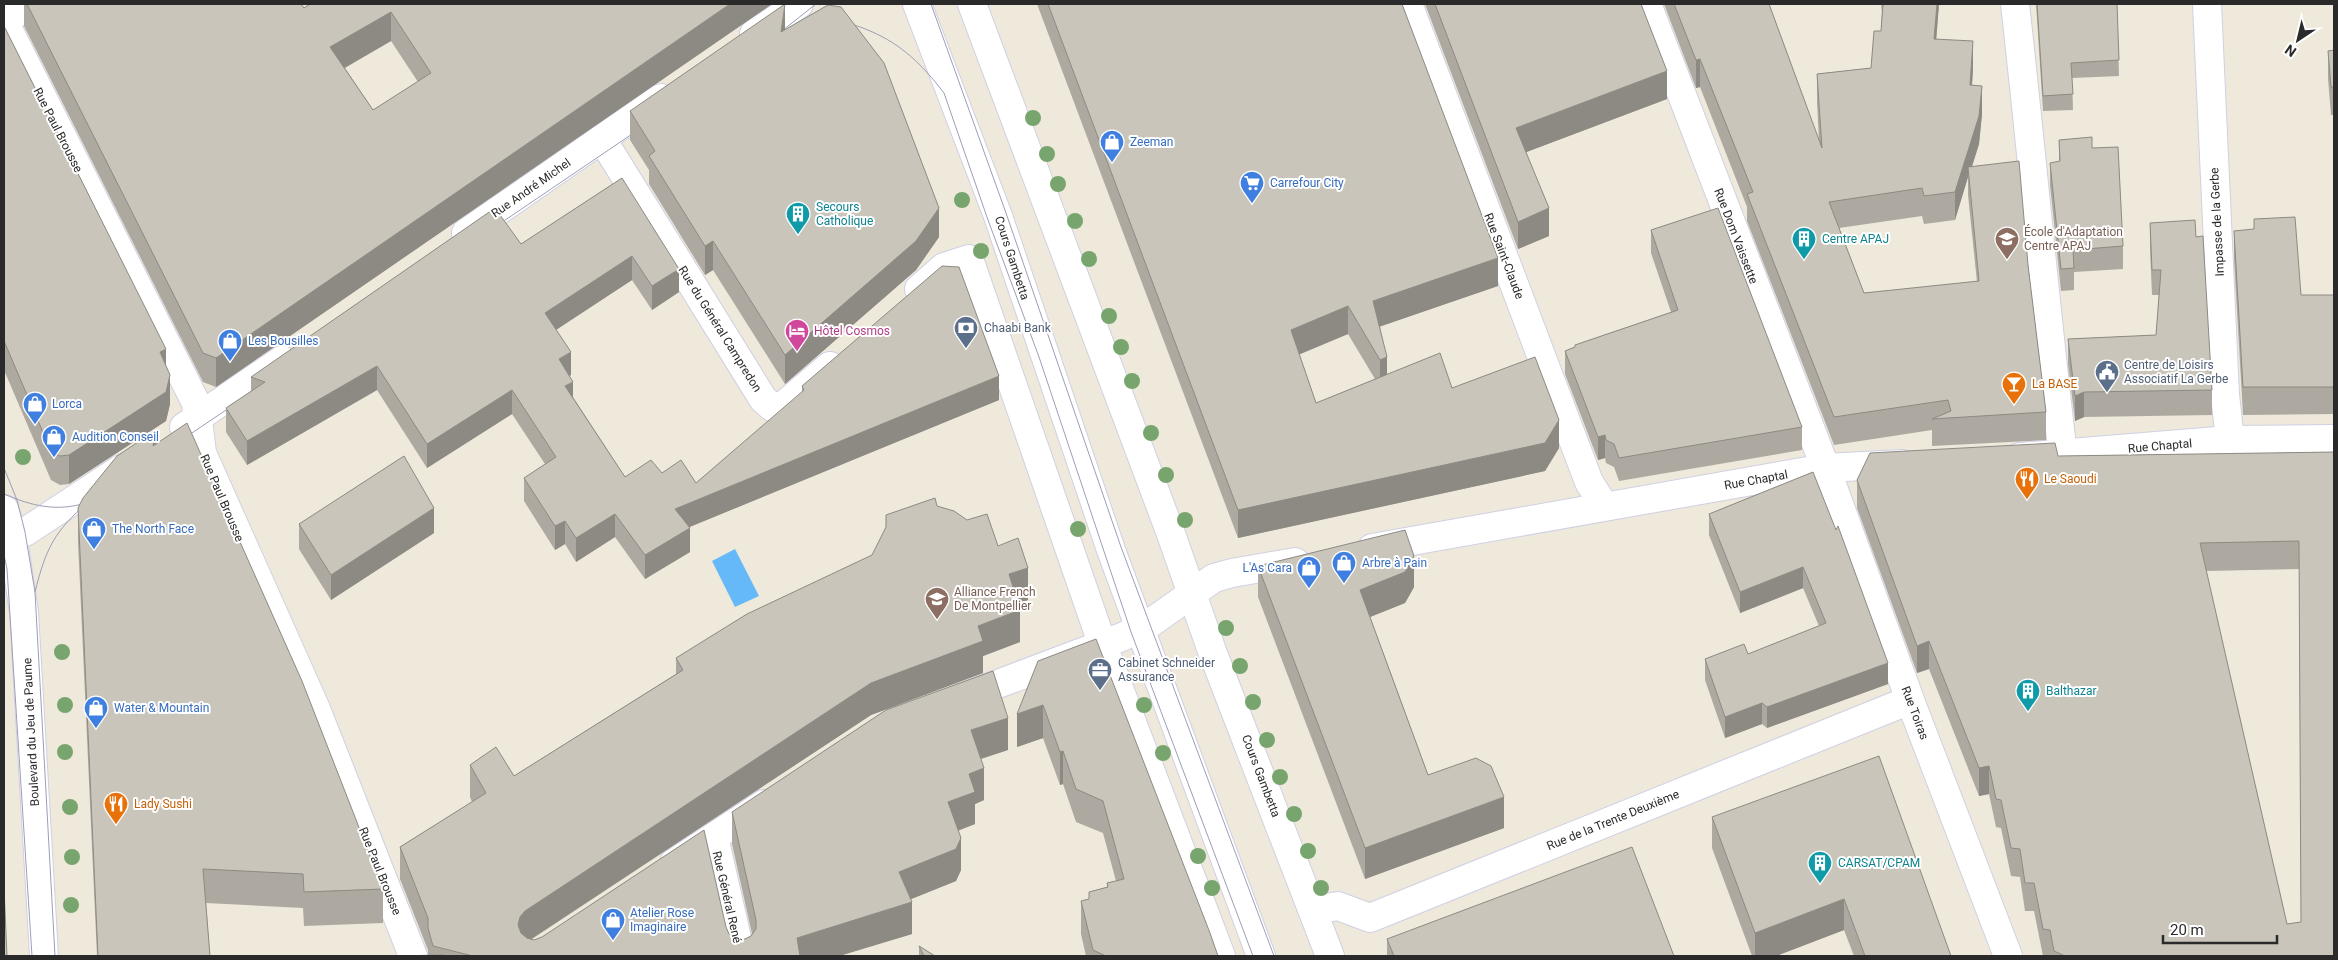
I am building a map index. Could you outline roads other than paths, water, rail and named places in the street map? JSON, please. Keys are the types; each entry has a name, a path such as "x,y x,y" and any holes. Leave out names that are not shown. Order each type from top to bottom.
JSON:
{"street":[{"path":"4,21 32,4"},
{"path":"733,49 799,4"},
{"name":"Cours Gambetta","path":"917,4 998,216 1044,356 1139,628 1261,956"},
{"name":"Cours Gambetta","path":"972,4 1157,497 1191,596 1330,956"},
{"name":"Rue Saint-Claude","path":"1408,4 1589,482 1604,506"},
{"name":"Rue Dom Vaissette","path":"1647,4 1825,468"},
{"path":"2014,4 2036,184 2043,294 2063,455"},
{"name":"Impasse de la Gerbe","path":"2207,4 2225,386 2230,440"},
{"name":"Rue Paul Brousse","path":"4,21 196,403 202,453 316,709 413,956"},
{"name":"Rue André Michel","path":"448,245 684,82"},
{"name":"Rue du Général Campredon","path":"602,138 758,390 772,407 784,405 850,348"},
{"path":"901,305 944,267 969,259 1103,646 1221,956"},
{"path":"165,440 302,346"},
{"name":"Rue Chaptal","path":"1992,459 2063,455 2230,440 2334,438"},
{"path":"8,521 25,532 141,455"},
{"name":"Rue Chaptal","path":"1350,552 1825,468 1926,463"},
{"name":"Rue Toiras","path":"1825,468 1910,700 2008,956"},
{"name":"Boulevard du Jeu de Paume","path":"8,521 14,615 44,956"},
{"path":"934,708 1103,646 1149,624 1214,578 1320,557"},
{"name":"Rue de la Trente Deuxième","path":"1313,910 1338,906 1370,918 1910,700"},
{"path":"656,875 788,788"},
{"name":"Rue Général René","path":"714,837 741,956"}],"water":[{"path":"735,549 759,596 735,607 712,561"}],"tram line":[{"path":"773,38 816,4"},
{"path":"931,4 1006,213 1121,547 1274,956"},
{"path":"841,21 873,32 899,47 922,67 944,93 988,220 1039,357 1131,632 1253,956"},
{"path":"492,229 641,128"},
{"path":"180,441 238,402"},
{"path":"4,468 17,500 25,532 35,592 55,956"},
{"path":"4,494 24,502 44,506 64,507 86,503"},
{"path":"35,592 43,564 53,542 59,532 88,502"},
{"path":"4,555 7,569 32,956"}],"place":[{"name":"Zeeman","path":"1112,163"},
{"name":"Carrefour City","path":"1252,204"},
{"name":"Secours Catholique","path":"798,235"},
{"name":"Centre APAJ","path":"1804,260"},
{"name":"École d'Adaptation Centre APAJ","path":"2007,260"},
{"name":"Chaabi Bank","path":"966,349"},
{"name":"Hôtel Cosmos","path":"797,352"},
{"name":"Les Bousilles","path":"230,362"},
{"name":"Centre de Loisirs Associatif La Gerbe","path":"2107,393"},
{"name":"La BASE","path":"2014,405"},
{"name":"Lorca","path":"35,425"},
{"name":"Audition Conseil","path":"54,458"},
{"name":"Le Saoudi","path":"2027,500"},
{"name":"The North Face","path":"94,550"},
{"name":"Arbre à Pain","path":"1344,584"},
{"name":"L'As Cara","path":"1309,589"},
{"name":"Alliance French De Montpellier","path":"937,620"},
{"name":"Cabinet Schneider Assurance","path":"1100,691"},
{"name":"Balthazar","path":"2028,712"},
{"name":"Water & Mountain","path":"96,729"},
{"name":"Lady Sushi","path":"116,825"},
{"name":"CARSAT/CPAM","path":"1820,884"},
{"name":"Atelier Rose Imaginaire","path":"613,941"}]}
